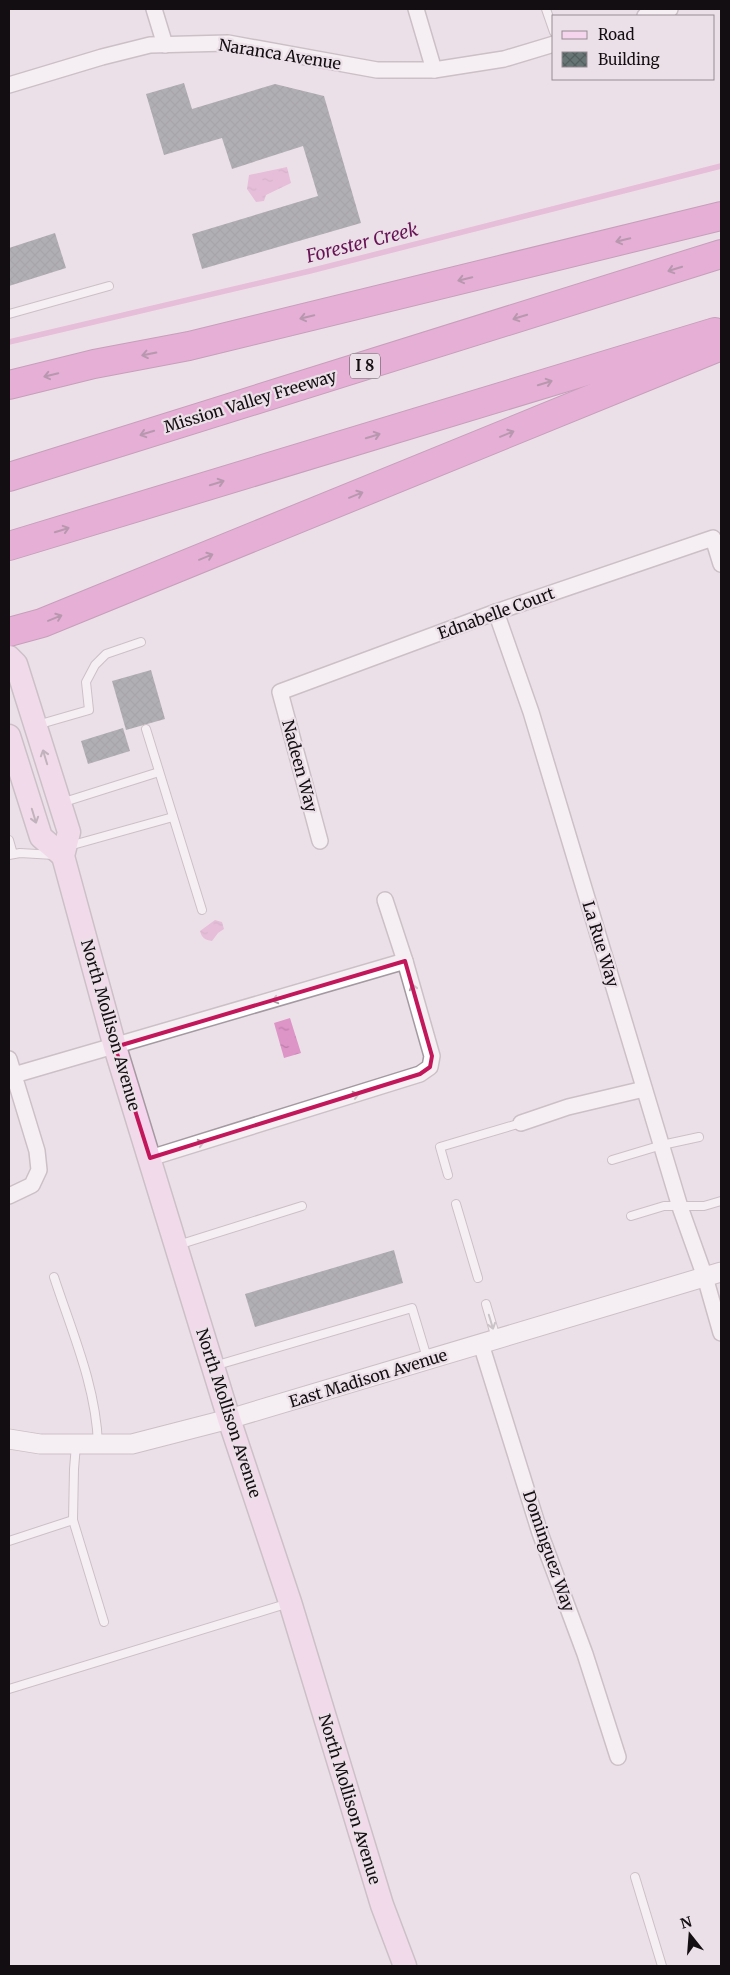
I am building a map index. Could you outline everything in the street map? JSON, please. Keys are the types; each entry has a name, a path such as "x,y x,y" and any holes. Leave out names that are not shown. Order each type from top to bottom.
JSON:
{"highway":[{"path":"9,385 94,364 189,346 721,216"},
{"name":"Mission Valley Freeway","path":"9,477 721,254"},
{"path":"12,545 721,330"},
{"path":"9,632 42,623 721,346"}],"main road":[{"name":"North Mollison Avenue","path":"9,657 16,664 69,832 64,851 115,1047 229,1419 290,1602 382,1905 405,1966"},
{"path":"9,736 15,763 41,837 64,851"},
{"path":"15,763 33,774 43,795 50,804 60,804"}],"street":[{"path":"154,9 165,44"},
{"path":"416,9 434,70"},
{"path":"649,15 670,9"},
{"name":"Naranca Avenue","path":"9,85 102,57 150,45 228,43 377,70 434,70 504,60 552,45"},
{"name":"Ednabelle Court","path":"280,692 496,612 713,538 721,564"},
{"name":"La Rue Way","path":"496,612 532,712 680,1207 713,1274 721,1333"},
{"name":"Nadeen Way","path":"280,692 320,841"},
{"path":"150,1158 411,1077 420,1074 430,1067 432,1056 405,961 385,900"},
{"path":"14,1075 405,961"},
{"path":"9,1059 37,1151 39,1170 32,1185 9,1196"},
{"path":"521,1123 568,1107 644,1089"},
{"name":"East Madison Avenue","path":"9,1439 40,1444 132,1444 229,1419 428,1361 713,1274"},
{"name":"Dominguez Way","path":"489,1342 540,1533 585,1654 618,1757"}],"lane":[{"path":"546,9 552,26"},
{"path":"9,314 109,286"},
{"path":"35,726 89,710 86,682 95,665 106,654 141,642"},
{"path":"146,729 202,910"},
{"path":"60,804 159,772"},
{"path":"9,840 11,855 20,852 64,851 173,817"},
{"path":"448,1175 440,1147 521,1123"},
{"path":"612,1160 662,1145 699,1137"},
{"path":"631,1216 664,1206 704,1206 721,1201"},
{"path":"456,1204 478,1278"},
{"path":"176,1245 302,1206"},
{"path":"54,1277 92,1394 97,1419 98,1444"},
{"path":"486,1304 489,1342"},
{"path":"214,1366 412,1308 428,1361"},
{"path":"77,1444 74,1469 73,1520 104,1622"},
{"path":"9,1541 73,1520"},
{"path":"9,1689 290,1602"},
{"path":"635,1878 662,1966"}],"highlighted area":[{"path":"405,961 432,1056 430,1067 420,1074 150,1158 115,1047"}],"water":[{"path":"287,167 291,183 266,195 264,201 256,202 247,189 249,175"},
{"path":"215,920 222,922 224,929 212,941 203,937 200,931"},
{"path":"290,1018 301,1053 284,1058 274,1023"}],"building":[{"path":"184,83 192,109 275,84 324,96 361,223 202,269 192,234 318,196 303,146 232,169 222,138 164,155 146,94"},
{"path":"55,233 66,268 9,286 9,248"},
{"path":"151,670 165,719 126,730 112,681"},
{"path":"123,728 130,751 88,764 81,741"},
{"path":"394,1250 403,1283 255,1327 245,1294"}],"waterway":[{"name":"Forester Creek","path":"9,342 310,271 721,166"}]}
